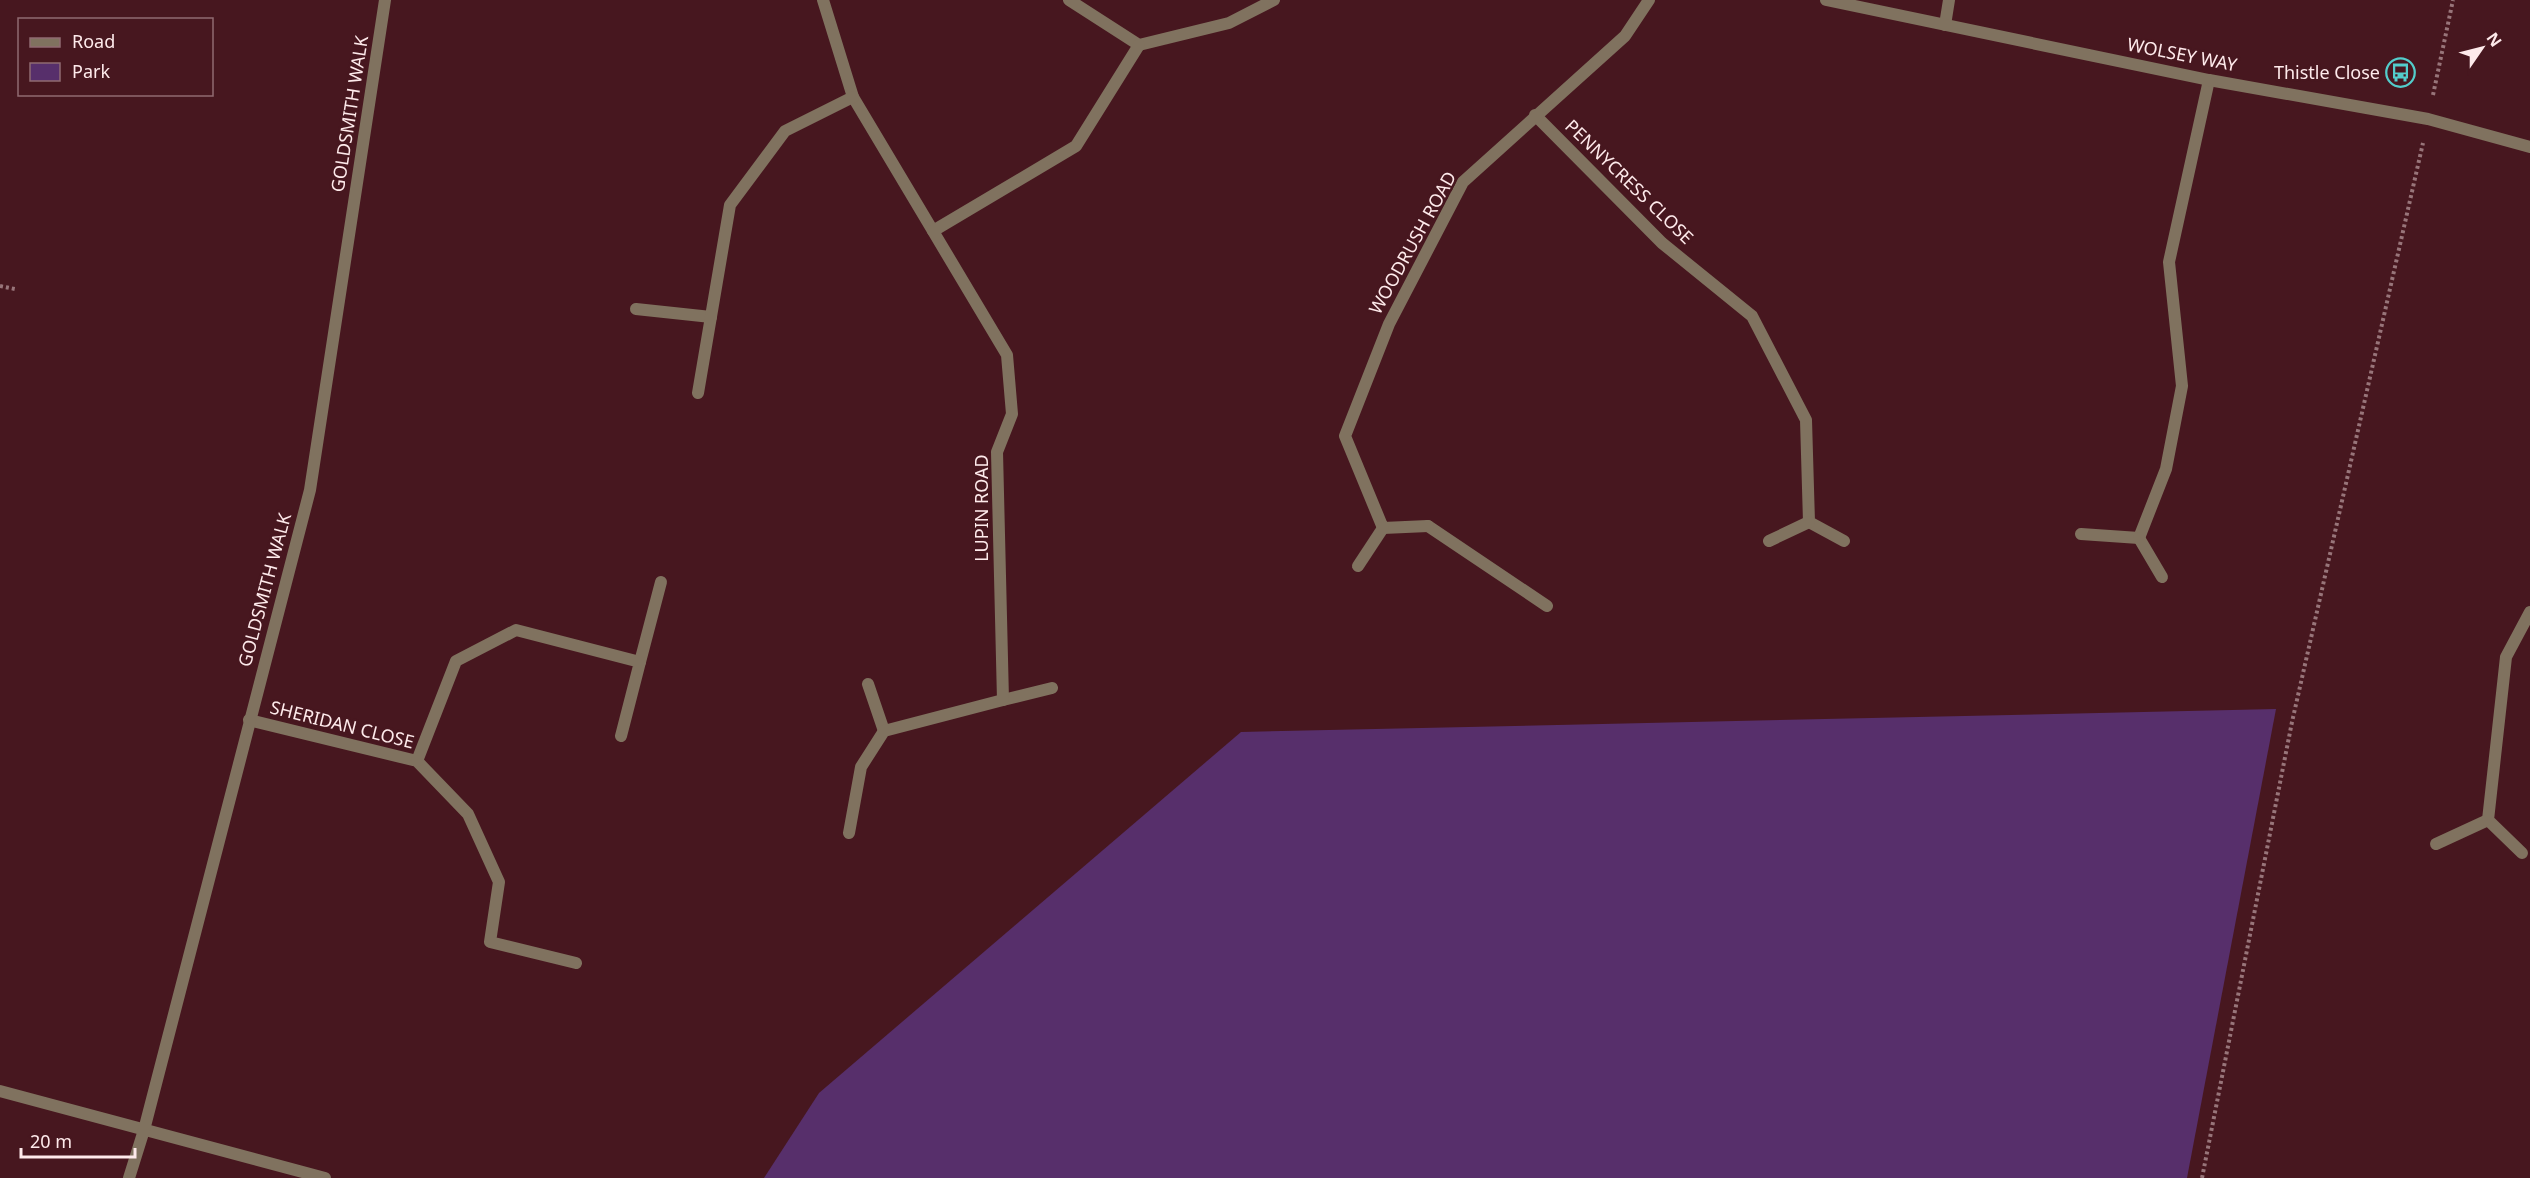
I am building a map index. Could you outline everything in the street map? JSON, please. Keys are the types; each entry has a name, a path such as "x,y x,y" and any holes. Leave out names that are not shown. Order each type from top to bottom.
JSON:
{"street":[{"name":"GOLDSMITH WALK","path":"129,1178 144,1130 310,490 385,0"},
{"name":"LUPIN ROAD","path":"824,0 853,97 1007,355 1012,414 997,452 1004,700"},
{"path":"1069,0 1139,45"},
{"path":"933,231 1076,146 1139,45 1229,23 1275,0"},
{"name":"WOODRUSH ROAD","path":"1383,528 1346,436 1389,324 1463,182 1625,36 1649,0"},
{"name":"WOLSEY WAY","path":"1826,0 2209,80 2428,119 2530,147"},
{"path":"1945,25 1949,0"},
{"path":"2139,538 2166,469 2182,386 2169,262 2209,80"},
{"path":"698,393 730,205 785,131 853,97"},
{"name":"PENNYCRESS CLOSE","path":"1535,115 1662,243 1752,315 1806,420 1809,522"},
{"path":"636,309 711,317"},
{"path":"1769,540 1809,522 1844,541"},
{"path":"1358,566 1383,528 1428,526 1547,606"},
{"path":"2081,534 2139,538"},
{"path":"2139,538 2162,578"},
{"path":"621,736 661,582"},
{"path":"2488,820 2506,657 2530,612"},
{"path":"417,761 456,661 516,630 640,662"},
{"path":"867,684 884,731"},
{"path":"849,833 861,767 884,731 1052,688"},
{"name":"SHERIDAN CLOSE","path":"249,720 417,761 468,814 499,882 490,942 576,963"},
{"path":"2436,844 2488,820"},
{"path":"2488,820 2522,853"},
{"path":"0,1091 326,1178"}],"path":[{"path":"2202,1178 2292,722 2453,0"},
{"path":"0,286 15,289"}],"green space":[{"path":"2276,709 2187,1178 764,1178 819,1093 1241,732"}],"place":[{"name":"Thistle Close","path":"2401,73"}]}
